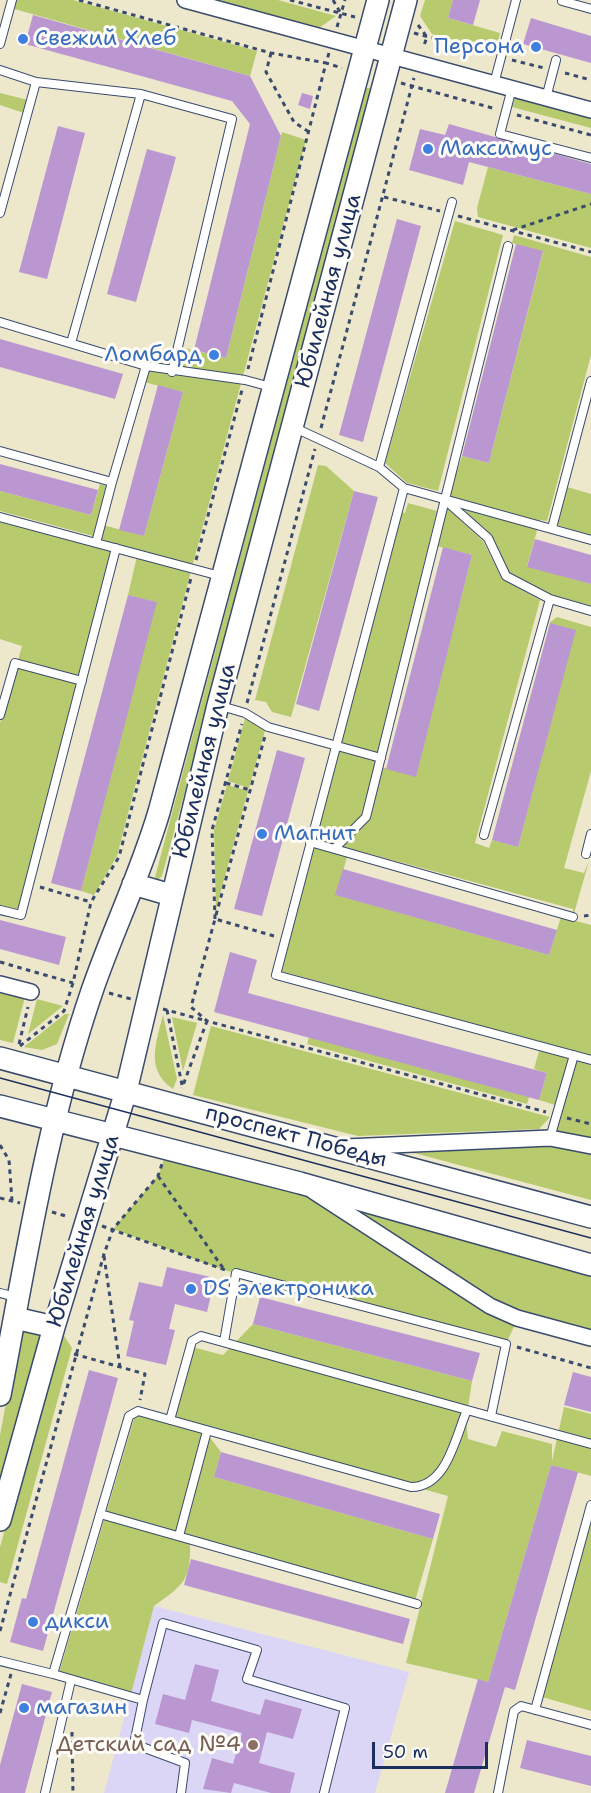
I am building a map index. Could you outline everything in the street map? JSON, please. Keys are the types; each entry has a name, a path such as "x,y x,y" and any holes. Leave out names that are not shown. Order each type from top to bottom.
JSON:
{"street":[{"path":"184,0 591,110"},
{"name":"Юбилейная улица","path":"0,1395 11,1303 67,1076 93,989 133,884 147,854 378,0"},
{"name":"Юбилейная улица","path":"0,1520 54,1328 126,1092 218,705 391,55 406,16"},
{"path":"133,884 171,896"},
{"path":"0,984 31,992"},
{"name":"проспект Победы","path":"0,1058 591,1217"},
{"name":"проспект Победы","path":"0,1106 300,1183 591,1265"},
{"path":"335,1147 550,1138 591,1146"},
{"path":"300,1183 490,1306 517,1318 591,1338"},
{"path":"11,1303 54,1328"}],"lane":[{"path":"0,44 4,12 12,0"},
{"path":"494,84 516,0"},
{"path":"562,1 591,9"},
{"path":"546,98 556,60"},
{"path":"0,70 36,82 141,94 232,119 172,372"},
{"path":"0,213 36,82"},
{"path":"512,88 500,134 591,158"},
{"path":"71,342 141,94"},
{"path":"379,467 452,202"},
{"path":"335,848 366,818 508,246"},
{"path":"0,322 146,366 172,372 245,380 274,388"},
{"path":"96,543 146,366"},
{"path":"552,528 591,381"},
{"path":"293,426 379,467 404,488 591,540"},
{"path":"0,451 112,482"},
{"path":"404,488 276,975 591,1060"},
{"path":"444,499 488,538 506,576 550,599 591,611"},
{"path":"0,517 222,577"},
{"path":"0,910 21,915 116,548"},
{"path":"484,835 550,599"},
{"path":"0,715 15,663 82,681"},
{"path":"218,705 245,713 268,727 381,758"},
{"path":"586,854 591,834"},
{"path":"310,842 573,917"},
{"path":"550,1138 574,1055"},
{"path":"224,1342 236,1273 506,1344 491,1416"},
{"path":"170,1420 192,1341 201,1336 591,1444"},
{"path":"53,1674 129,1416 138,1411 411,1488 421,1487 435,1480 467,1410"},
{"path":"178,1536 207,1431"},
{"path":"535,1710 591,1505"},
{"path":"100,1514 417,1604"},
{"path":"181,1793 185,1763 134,1744 163,1623 257,1650 247,1679 345,1708 324,1793"},
{"path":"0,1661 143,1700"},
{"path":"45,1793 71,1680"},
{"path":"498,1793 513,1711 521,1706 591,1725"}],"path":[{"path":"18,1047 64,1011 92,902 119,857 326,63 271,54 79,0"},
{"path":"290,0 372,22"},
{"path":"333,0 341,14"},
{"path":"406,16 427,37"},
{"path":"406,16 427,37 591,80"},
{"path":"215,919 212,830 384,197 418,63 427,37"},
{"path":"271,54 266,72 294,122 309,132"},
{"path":"384,197 591,252"},
{"path":"511,231 591,204"},
{"path":"508,246 511,231"},
{"path":"268,727 191,1007 207,1021 591,1124"},
{"path":"225,783 250,790"},
{"path":"29,885 92,902"},
{"path":"215,919 285,939"},
{"path":"167,1010 183,1087"},
{"path":"0,1145 9,1160 12,1201"},
{"path":"158,1176 224,1270"},
{"path":"0,1198 113,1229 236,1273"},
{"path":"0,1631 74,1354 113,1229"},
{"path":"104,1254 120,1367"},
{"path":"506,1344 591,1368"},
{"path":"74,1354 145,1374 138,1411"},
{"path":"0,1713 14,1665"},
{"path":"72,1725 73,1793"}],"shaded area":[{"name":"Детский сад №4","path":"154,1606 409,1672 375,1793 104,1793"}],"green space":[{"path":"13,0 73,0 257,51 250,76 11,8"},
{"path":"215,0 278,0 336,16 319,28"},
{"path":"425,0 453,0 448,18 500,33 496,51 432,34 420,16"},
{"path":"365,88 375,88 162,876 158,880 155,877"},
{"path":"0,93 28,100 24,113 0,105"},
{"path":"515,98 591,119 591,128 512,107"},
{"path":"282,132 306,140 192,567 98,542 103,525 144,536 183,392 144,382 147,368 173,374 180,347 226,358"},
{"path":"488,167 591,194 591,248 478,217 477,208"},
{"path":"455,221 503,235 438,491 407,483 385,463"},
{"path":"514,235 591,257 591,355 547,521 540,520 527,566 591,584 591,606 552,595 509,573 490,535 449,496 462,456 489,463 543,252 512,243"},
{"path":"318,465 326,466 354,491 291,717 272,712 266,702 255,700"},
{"path":"100,484 106,486 93,536 0,511 0,491 91,515"},
{"path":"567,487 591,494 591,536 557,525"},
{"path":"408,503 437,511 374,765 415,776 472,555 437,546 446,507 483,541 502,579 540,600 475,843 489,848 492,840 518,847 575,630 549,623 557,617 591,627 591,771 564,868 584,873 589,861 573,917 573,909 315,839 400,512 405,513"},
{"path":"0,521 112,550 19,911 0,906 0,723 22,646 0,639"},
{"path":"137,556 191,571 117,856 94,895 81,891 156,602 128,595"},
{"path":"246,715 266,727 249,788 228,781"},
{"path":"227,785 248,791 216,909 214,830"},
{"path":"312,847 347,857 336,895 549,955 561,917 591,925 591,1056 281,971"},
{"path":"0,990 25,997 13,1043 0,1040"},
{"path":"37,999 63,1006 28,1034"},
{"path":"65,1014 69,1014 57,1044 42,1050 24,1047"},
{"path":"163,1015 177,1079 173,1089 164,1082 156,1065 156,1046"},
{"path":"172,1017 197,1023 183,1071"},
{"path":"211,1026 550,1117 539,1129 358,1136 193,1095"},
{"path":"309,1037 529,1097 527,1104 307,1044"},
{"path":"539,1051 567,1058 569,1063 578,1061 591,1065 591,1146 550,1138 562,1107 539,1100 547,1073 534,1069"},
{"path":"545,1146 591,1153 591,1200 414,1153"},
{"path":"167,1151 591,1265 591,1338 518,1318 506,1344 224,1270 113,1229 158,1176"},
{"path":"253,1324 472,1381 466,1420 468,1439 496,1447 502,1431 552,1444 552,1461 564,1407 591,1414 591,1476 551,1465 488,1682 406,1663 448,1496 210,1430 208,1435 221,1452 214,1477 433,1539 415,1601 190,1543 189,1566 183,1581 172,1593 154,1606 131,1694 59,1673 135,1415 168,1423 188,1346 223,1355"},
{"path":"20,1328 43,1333 0,1489 0,1435"},
{"path":"61,1331 72,1348 7,1584 0,1582 0,1547"},
{"path":"591,1512 591,1711 542,1697"}],"building":[{"path":"453,0 480,0 473,25 448,18"},
{"path":"33,15 250,76 281,136 226,358 194,350 250,124 232,101 25,44"},
{"path":"531,18 591,36 591,63 523,44"},
{"path":"302,93 313,96 310,109 298,105"},
{"path":"449,124 591,164 591,194 469,162 463,185 409,170 420,129 445,135"},
{"path":"58,126 85,133 47,279 19,272"},
{"path":"147,149 176,157 136,302 107,294"},
{"path":"397,219 421,226 363,442 339,435"},
{"path":"516,244 543,251 489,463 462,456"},
{"path":"0,339 123,374 115,399 0,367"},
{"path":"158,385 183,392 144,536 119,530"},
{"path":"0,464 98,490 91,515 0,491"},
{"path":"354,491 378,497 319,711 296,704"},
{"path":"535,539 591,555 591,584 527,567"},
{"path":"443,547 472,555 416,777 386,769"},
{"path":"128,595 157,602 81,891 51,883"},
{"path":"550,623 576,630 518,847 492,840"},
{"path":"277,750 305,758 262,916 234,909"},
{"path":"343,869 557,930 549,955 335,895"},
{"path":"0,920 66,937 59,965 0,949"},
{"path":"230,952 257,960 248,993 547,1073 539,1100 214,1012"},
{"path":"167,1267 215,1278 207,1312 175,1304 169,1329 175,1330 166,1365 126,1356 134,1321 129,1320 139,1282 162,1287"},
{"path":"260,1297 480,1353 472,1381 253,1324"},
{"path":"89,1370 118,1378 43,1651 10,1642 22,1598 26,1599"},
{"path":"573,1372 591,1377 591,1412 564,1405"},
{"path":"221,1452 440,1514 433,1539 214,1477"},
{"path":"551,1465 578,1472 515,1690 505,1687 474,1793 445,1793 478,1679 488,1682"},
{"path":"191,1559 410,1619 403,1644 184,1585"},
{"path":"195,1664 219,1670 211,1701 260,1715 265,1699 302,1709 293,1739 267,1732 259,1763 295,1773 290,1793 271,1793 234,1783 231,1793 203,1789 212,1758 233,1764 242,1733 192,1720 189,1733 155,1724 163,1694 185,1700"},
{"path":"22,1684 52,1692 25,1793 0,1793 0,1765"},
{"path":"527,1740 591,1756 591,1786 520,1768"}],"tram line":[{"path":"0,1078 591,1238"}],"place":[{"name":"Свежий Хлеб","path":"23,39"},
{"name":"Персона","path":"536,47"},
{"name":"Максимус","path":"428,149"},
{"name":"Ломбард","path":"214,355"},
{"name":"Магнит","path":"262,834"},
{"name":"DS электроника","path":"191,1289"},
{"name":"дикси","path":"33,1622"},
{"name":"магазин","path":"24,1708"},
{"name":"Детский сад №4","path":"253,1745"}]}
